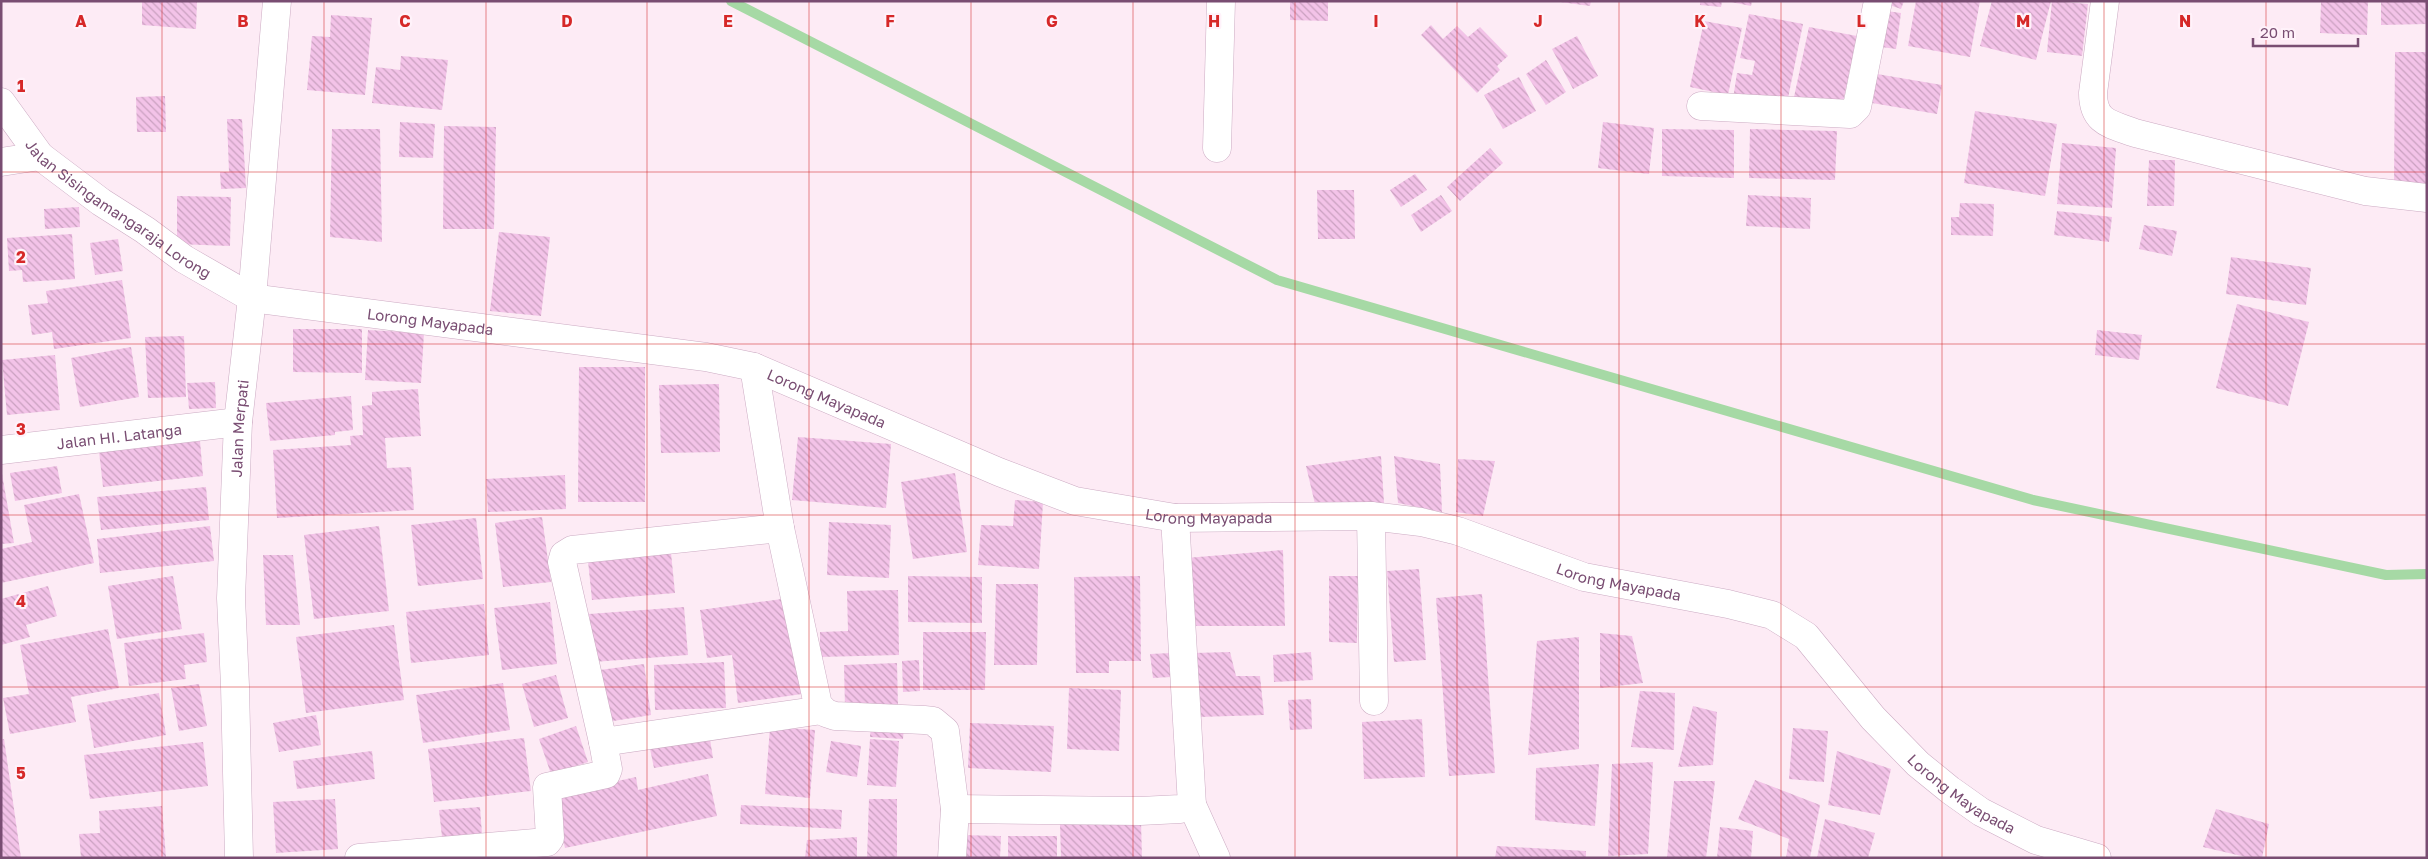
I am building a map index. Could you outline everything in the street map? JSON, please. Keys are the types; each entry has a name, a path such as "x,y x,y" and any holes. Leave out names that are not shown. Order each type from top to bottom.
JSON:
{"street":[{"name":"Jalan Merpati","path":"239,858 231,598 238,422 252,298 277,1"},
{"path":"1217,148 1221,1"},
{"path":"1701,106 1850,114 1857,107 1878,1"},
{"path":"2105,1 2093,93 2093,107 2099,118 2135,133 2365,191 2427,198"},
{"name":"Jalan Sisingamangaraja Lorong","path":"1,102 40,156 101,202 145,230 184,259 252,298"},
{"path":"1,162 40,156"},
{"name":"Lorong Mayapada","path":"252,298 706,357 754,367 999,472 1075,501 1175,518 1371,516 1421,522 1458,531 1584,578 1728,604 1772,615 1806,636 1873,718 1918,764 1950,790 1981,812 2036,840 2097,858"},
{"path":"754,367 780,528 802,639 816,700 822,710"},
{"name":"Jalan HI. Latanga","path":"1,450 238,422"},
{"path":"1371,516 1374,701"},
{"path":"1175,518 1192,805 1216,858"},
{"path":"360,858 529,845 550,841 547,787 606,774 608,769 603,742 562,562 564,555 572,550 780,528"},
{"path":"603,742 822,710 835,716 933,721 945,731 947,740 955,809 952,858"},
{"path":"955,809 1140,811 1180,809 1192,805"}],"building":[{"path":"142,1 197,1 196,29 142,25"},
{"path":"1290,1 1328,1 1328,21 1290,20"},
{"path":"1553,1 1591,1 1590,6"},
{"path":"1700,1 1722,1 1721,7 1700,5"},
{"path":"1726,1 1752,1 1751,6"},
{"path":"1878,1 1904,1 1901,9"},
{"path":"1916,1 1980,1 1970,57 1908,46"},
{"path":"1992,1 2051,1 2036,60 1980,46"},
{"path":"2052,1 2088,4 2082,56 2047,52"},
{"path":"2321,1 2368,1 2367,35 2320,33"},
{"path":"2381,1 2427,1 2427,24 2381,25"},
{"path":"1879,10 1901,13 1896,49 1874,46"},
{"path":"1749,14 1803,24 1786,108 1733,99 1737,73 1752,75 1755,61 1740,58"},
{"path":"331,15 372,18 365,95 307,90 312,36 330,37"},
{"path":"1704,21 1742,28 1728,95 1690,87"},
{"path":"1431,25 1443,39 1457,26 1468,37 1480,27 1508,56 1497,66 1500,70 1477,93 1421,35"},
{"path":"1809,27 1857,36 1842,107 1794,97"},
{"path":"1577,36 1598,76 1573,89 1552,49"},
{"path":"2395,52 2427,52 2427,189 2394,189"},
{"path":"401,56 448,60 442,110 372,103 376,67 400,70"},
{"path":"1546,60 1566,92 1546,105 1526,74"},
{"path":"1877,74 1942,85 1937,114 1872,103"},
{"path":"1519,77 1536,111 1503,129 1484,95"},
{"path":"165,96 166,132 137,132 136,97"},
{"path":"1975,111 2057,124 2045,196 1964,183"},
{"path":"227,119 242,119 246,188 221,189 220,172 229,172"},
{"path":"400,122 435,124 433,158 399,157"},
{"path":"1603,122 1654,128 1649,174 1598,168"},
{"path":"444,126 496,127 494,229 443,229"},
{"path":"332,129 380,129 382,242 330,237"},
{"path":"1662,129 1734,130 1734,178 1662,176"},
{"path":"1750,129 1837,131 1835,180 1749,178"},
{"path":"2062,143 2116,148 2112,208 2057,204"},
{"path":"1490,148 1503,163 1460,201 1447,187"},
{"path":"2149,160 2175,160 2174,206 2147,206"},
{"path":"1415,174 1427,190 1401,207 1390,190"},
{"path":"1317,190 1354,190 1355,239 1318,239"},
{"path":"1441,195 1452,211 1421,232 1411,215"},
{"path":"1748,195 1811,198 1810,229 1746,226"},
{"path":"177,196 231,197 230,246 177,244"},
{"path":"1960,203 1994,204 1993,236 1951,235 1951,217 1959,217"},
{"path":"79,207 80,227 45,229 44,209"},
{"path":"2057,211 2112,217 2109,242 2054,235"},
{"path":"2144,225 2177,231 2172,256 2139,249"},
{"path":"499,232 550,237 541,316 490,311"},
{"path":"72,234 75,279 23,282 22,270 9,271 7,238"},
{"path":"118,239 123,271 95,275 90,243"},
{"path":"2231,257 2311,268 2306,305 2226,294"},
{"path":"122,280 131,338 54,349 52,332 32,335 28,305 48,303 46,291"},
{"path":"2237,304 2309,322 2288,406 2216,388"},
{"path":"293,329 362,329 362,373 293,372"},
{"path":"368,330 424,333 421,383 365,380"},
{"path":"2097,330 2142,335 2139,360 2095,355"},
{"path":"184,336 186,397 148,398 145,337"},
{"path":"131,347 139,397 80,407 71,358"},
{"path":"55,355 60,410 7,415 2,360"},
{"path":"579,367 645,367 645,502 578,502"},
{"path":"215,382 216,408 189,409 187,383"},
{"path":"719,384 720,452 661,453 659,385"},
{"path":"418,389 421,436 385,438 387,468 411,467 414,510 277,518 273,450 351,445 350,436 363,435 362,406 372,405 372,392"},
{"path":"351,396 353,430 335,432 335,435 270,441 266,403"},
{"path":"798,437 891,444 886,508 792,500"},
{"path":"200,441 203,476 103,487 99,451"},
{"path":"1381,456 1384,503 1315,504 1306,466"},
{"path":"1394,456 1440,464 1442,512 1398,503"},
{"path":"1458,459 1495,461 1483,516 1456,512"},
{"path":"57,466 62,493 15,501 10,473"},
{"path":"1,468 14,543 1,544"},
{"path":"955,473 967,552 913,559 901,482"},
{"path":"565,475 566,509 488,512 486,479"},
{"path":"206,487 209,520 101,530 97,497"},
{"path":"79,494 94,563 1,583 1,549 32,542 24,505"},
{"path":"1015,500 1043,502 1039,569 978,565 981,525 1013,526"},
{"path":"542,517 551,582 503,587 495,523"},
{"path":"476,518 483,579 418,586 411,525"},
{"path":"829,522 891,525 889,578 827,575"},
{"path":"210,526 214,561 100,573 97,539"},
{"path":"379,526 389,611 314,619 304,535"},
{"path":"1283,550 1285,626 1190,626 1186,558"},
{"path":"671,553 675,593 592,600 588,561"},
{"path":"263,555 293,555 300,625 266,625"},
{"path":"1419,569 1426,660 1394,662 1387,571"},
{"path":"173,576 182,629 117,639 108,586"},
{"path":"908,576 982,577 982,623 908,622"},
{"path":"1140,576 1141,661 1109,661 1109,673 1076,673 1074,577"},
{"path":"1329,576 1358,576 1357,643 1329,642"},
{"path":"996,584 1038,584 1037,665 994,665"},
{"path":"48,586 57,616 26,625 30,637 1,645 1,599"},
{"path":"898,590 899,655 820,657 820,632 848,631 847,591"},
{"path":"1482,594 1495,773 1449,776 1436,598"},
{"path":"789,598 802,694 738,703 732,655 707,658 700,610"},
{"path":"550,602 557,664 502,670 494,608"},
{"path":"484,604 489,655 411,663 406,612"},
{"path":"684,607 688,655 593,662 589,614"},
{"path":"394,625 404,700 306,713 296,637"},
{"path":"108,629 119,688 71,697 76,722 10,734 3,698 29,694 20,645"},
{"path":"923,632 986,632 985,690 923,690"},
{"path":"204,633 207,662 184,665 186,679 129,686 124,643"},
{"path":"1600,633 1632,636 1643,683 1600,688"},
{"path":"1579,637 1579,749 1528,755 1537,641"},
{"path":"1230,652 1236,676 1260,676 1264,715 1199,717 1194,653"},
{"path":"1311,652 1313,680 1274,682 1273,655"},
{"path":"1171,653 1171,677 1153,678 1150,654"},
{"path":"919,660 920,691 903,692 902,661"},
{"path":"724,662 726,708 655,710 654,665"},
{"path":"897,663 898,707 845,708 844,665"},
{"path":"644,664 651,715 607,722 600,670"},
{"path":"556,675 568,718 534,727 522,684"},
{"path":"503,683 510,730 423,743 416,695"},
{"path":"199,684 207,726 179,731 171,688"},
{"path":"1069,688 1121,690 1119,751 1067,749"},
{"path":"1640,691 1675,693 1674,750 1631,747"},
{"path":"159,693 166,735 94,748 87,705"},
{"path":"1311,699 1312,729 1290,730 1288,700"},
{"path":"1693,706 1717,712 1713,765 1678,767"},
{"path":"316,715 321,745 279,752 273,723"},
{"path":"1422,719 1425,777 1364,779 1362,722"},
{"path":"970,723 1054,726 1051,772 968,768"},
{"path":"871,725 904,727 903,739 870,737"},
{"path":"576,726 588,762 551,774 539,739"},
{"path":"770,727 815,730 810,798 765,794"},
{"path":"1793,728 1828,731 1824,782 1789,779"},
{"path":"709,733 713,758 654,768 649,744"},
{"path":"524,738 531,791 434,802 428,749"},
{"path":"1,739 4,739 21,858 1,858"},
{"path":"870,739 899,741 896,787 867,785"},
{"path":"831,741 861,746 857,777 826,772"},
{"path":"203,742 208,786 90,799 84,755"},
{"path":"372,751 375,779 297,789 293,761"},
{"path":"1837,751 1891,769 1880,815 1828,805"},
{"path":"1653,762 1648,854 1608,856 1612,764"},
{"path":"1599,764 1595,826 1535,820 1536,768"},
{"path":"708,774 717,816 565,848 553,795 636,777 638,790"},
{"path":"1755,780 1820,805 1810,858 1786,858 1789,839 1738,819"},
{"path":"1674,781 1715,781 1706,858 1667,858"},
{"path":"335,799 338,849 276,853 273,802"},
{"path":"869,799 897,799 897,858 867,858"},
{"path":"741,805 842,810 841,829 740,824"},
{"path":"162,806 166,858 81,858 79,834 100,833 99,811"},
{"path":"480,807 482,834 442,837 439,810"},
{"path":"2216,809 2269,824 2262,858 2250,858 2203,847"},
{"path":"1825,819 1875,833 1868,858 1817,858"},
{"path":"1141,822 1142,858 1061,858 1060,824"},
{"path":"1720,827 1753,831 1751,858 1717,858"},
{"path":"960,835 1001,836 1000,858 960,858"},
{"path":"1008,836 1057,836 1057,858 1008,858"},
{"path":"857,837 857,858 805,858 807,840"},
{"path":"1497,846 1586,851 1586,858 1495,858"}],"waterway":[{"path":"731,1 1277,280 2033,500 2386,575 2427,574"}]}
